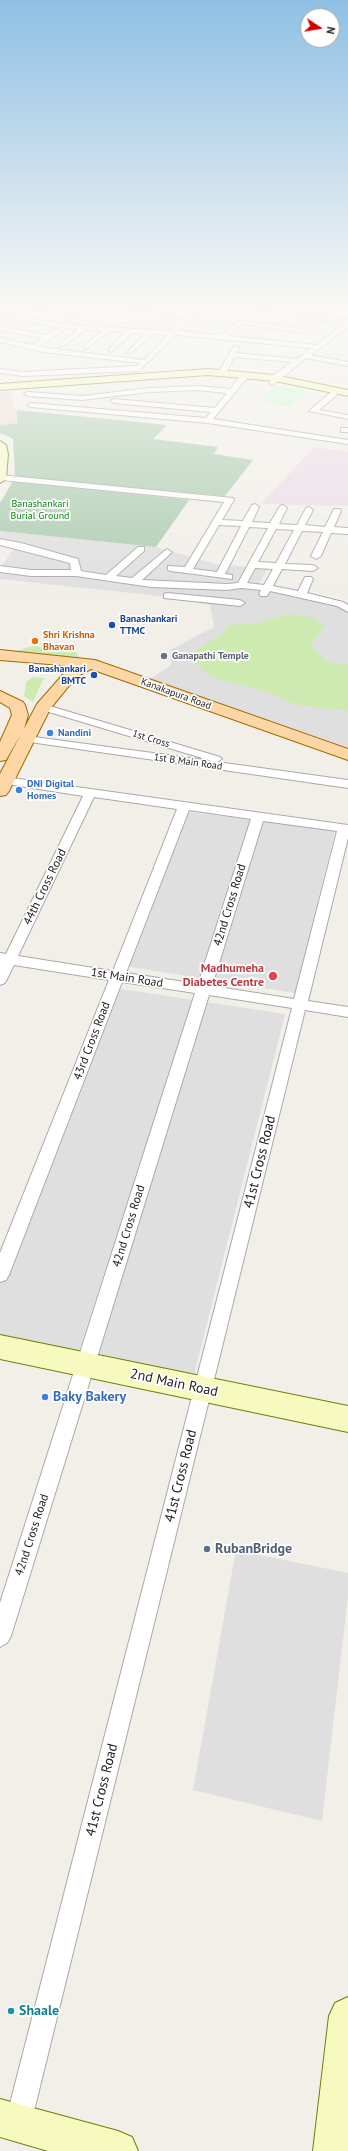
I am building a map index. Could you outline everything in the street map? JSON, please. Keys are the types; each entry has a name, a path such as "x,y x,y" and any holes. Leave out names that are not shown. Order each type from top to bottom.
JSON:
{"main road":[{"path":"0,451 0,478"},
{"name":"Kanakapura Road","path":"0,655 90,663 347,756"},
{"path":"2,786 41,710 72,674 90,663"},
{"name":"Kanakapura Road","path":"72,674 94,675 120,681 347,756"},
{"path":"0,696 18,705 20,715 15,730 0,756"},
{"path":"20,715 41,710"},
{"name":"2nd Main Road","path":"0,1347 348,1419"},
{"path":"333,2151 348,2016"},
{"path":"9,2121 118,2151"}],"street":[{"path":"30,403 31,407 208,421 348,442"},
{"path":"134,403 216,410"},
{"path":"191,408 195,403"},
{"path":"208,421 222,403"},
{"path":"322,403 313,411 346,415"},
{"path":"0,478 230,500 187,571"},
{"path":"220,575 244,525 255,507"},
{"path":"229,601 253,565 283,508"},
{"path":"266,591 310,510"},
{"path":"316,556 337,511"},
{"path":"216,522 348,531"},
{"path":"0,542 18,545 74,561 76,573"},
{"path":"107,578 141,548"},
{"path":"134,582 167,552"},
{"path":"253,565 314,568"},
{"path":"170,568 220,575 239,585"},
{"path":"0,569 31,573 76,573 134,582 239,585 266,591 302,594 340,604 348,609"},
{"path":"302,594 308,579"},
{"path":"167,596 240,603"},
{"name":"1st Cross","path":"41,710 259,772"},
{"name":"1st B Main Road","path":"27,739 348,784"},
{"path":"2,786 90,794 346,829"},
{"name":"44th Cross Road","path":"0,980 5,958 90,794"},
{"name":"43rd Cross Road","path":"0,1275 184,807"},
{"name":"42nd Cross Road","path":"0,1636 258,816"},
{"name":"41st Cross Road","path":"9,2121 203,1389 346,829"},
{"name":"1st Main Road","path":"5,958 348,1012"}],"shaded area":[{"path":"0,403 13,403 15,410 17,410 17,423 0,425"},
{"path":"314,447 348,452 348,506 261,504"},
{"path":"0,531 156,547 216,564 267,569 259,585 290,589 324,597 348,606 348,751 147,681 171,665 170,650 214,627 210,605 177,598 0,579 0,569 14,548 0,546"},
{"path":"185,811 256,821 205,979 125,966"},
{"path":"262,821 335,831 295,993 213,980"},
{"path":"115,988 193,1000 79,1351 0,1335 0,1283"},
{"path":"206,1002 285,1014 194,1375 94,1354"},
{"path":"236,1550 348,1573 348,1596 322,1821 193,1790"}],"green space":[{"path":"273,403 293,403 288,407"},
{"path":"17,410 167,425 153,439 218,447 214,454 253,460 225,496 15,477 13,439 0,433 0,425 17,423"},
{"name":"Banashankari Burial Ground","path":"13,481 189,500 156,547 0,531 0,503"},
{"path":"287,614 311,617 325,625 310,645 325,659 335,664 348,664 348,711 297,705 263,691 218,679 207,674 197,665 192,656 198,649 223,633 229,625 259,623"},
{"path":"33,646 70,650 76,652 79,658 17,651"},
{"path":"33,677 44,678 33,702 24,696 26,682"}],"place":[{"name":"Banashankari TTMC","path":"112,625"},
{"name":"Shri Krishna Bhavan","path":"35,641"},
{"name":"Ganapathi Temple","path":"164,656"},
{"name":"Banashankari BMTC","path":"94,675"},
{"name":"Nandini","path":"50,733"},
{"name":"DNI Digital Homes","path":"19,790"},
{"name":"Madhumeha Diabetes Centre","path":"273,976"},
{"name":"Baky Bakery","path":"45,1397"},
{"name":"RubanBridge","path":"207,1549"},
{"name":"Shaale","path":"11,2011"}]}
